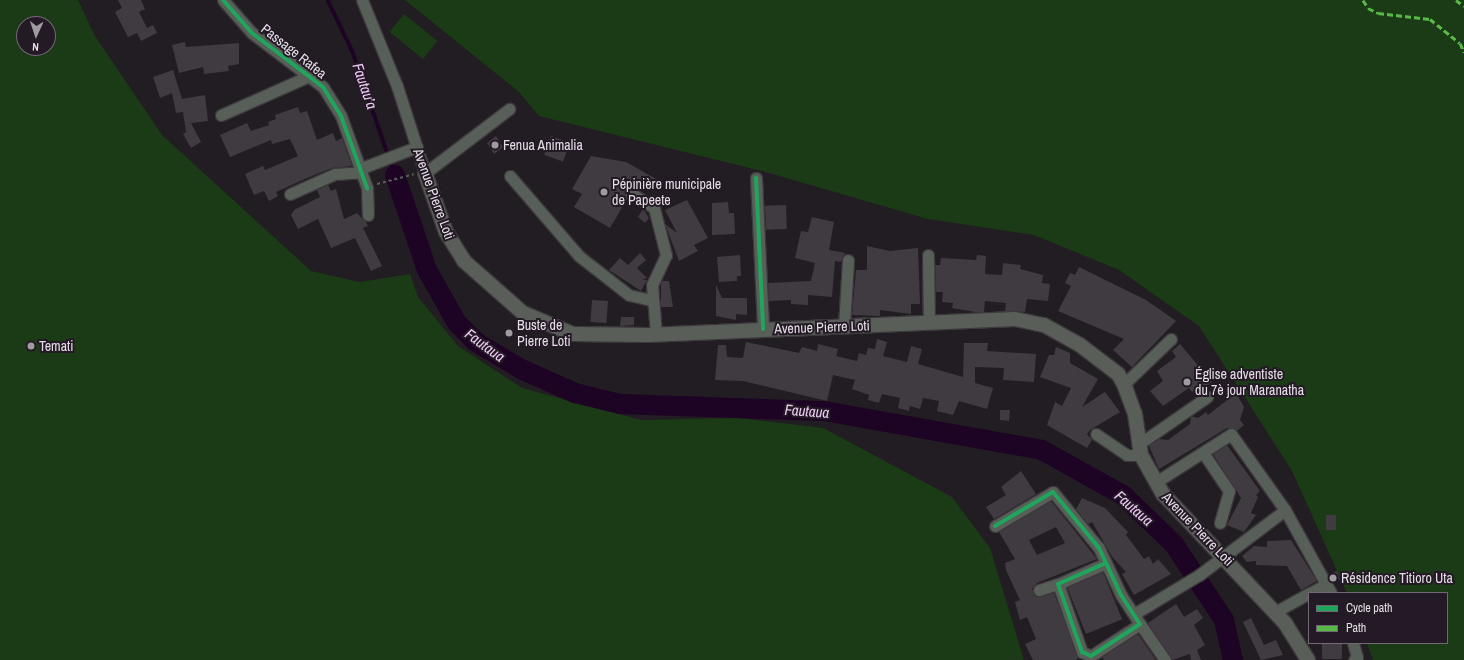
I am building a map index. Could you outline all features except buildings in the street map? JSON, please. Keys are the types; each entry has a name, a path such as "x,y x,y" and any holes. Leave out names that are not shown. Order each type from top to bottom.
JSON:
{"main road":[{"name":"Avenue Pierre Loti","path":"425,173 454,249 478,276 523,313 573,334 656,334 1008,319 1044,325 1092,352 1124,384 1135,414 1140,449 1163,494 1223,554 1275,612 1308,660"}],"street":[{"name":"Passage Rafea","path":"223,0 252,33 324,87 341,116 360,170 372,186 368,215"},
{"name":"Avenue Pierre Loti","path":"362,0 417,147 425,173"},
{"path":"221,115 309,76"},
{"path":"425,173 509,109"},
{"path":"290,194 335,174 360,170 417,147"},
{"path":"510,176 578,256 629,295 652,300"},
{"path":"756,178 763,329"},
{"path":"631,193 654,208 666,255 655,274 652,300 656,334"},
{"path":"928,255 929,323"},
{"path":"844,326 848,260"},
{"path":"1124,384 1171,339"},
{"path":"1096,434 1127,455 1140,449 1207,397"},
{"path":"1156,482 1191,457 1204,454 1231,434 1285,510 1328,588 1313,592"},
{"path":"1204,454 1229,491 1220,523"},
{"path":"995,526 1053,492 1099,548 1106,564 1134,614 1165,660"},
{"path":"1134,614 1168,592 1199,575 1223,554 1285,510"},
{"path":"1038,590 1058,584 1106,564"},
{"path":"1058,584 1082,652 1090,658 1140,624"},
{"path":"1275,612 1308,594"},
{"path":"1353,644 1357,657 1354,660"}],"path":[{"path":"372,186 411,174"}],"green space":[{"path":"0,0 78,0 95,36 162,135 311,271 360,282 410,274 418,297 458,346 522,388 641,420 738,418 823,428 952,497 990,548 1024,660 0,660"},
{"path":"405,0 1464,0 1464,660 1373,660 1367,644 1448,644 1448,592 1347,592 1292,471 1199,326 1119,270 1034,235 928,219 762,171 539,116 519,92"},
{"path":"404,14 437,41 423,59 390,32"}],"waterway":[{"name":"Fautau’a","path":"328,0 353,52 395,175"},
{"name":"Fautaua","path":"395,175 427,270 457,323 476,342 521,369 575,393 620,404 824,411 1042,450 1123,495 1174,544 1224,620 1233,660"}],"marked path":[{"path":"1363,0 1368,8 1378,13 1430,19 1460,43 1464,52"},
{"path":"1456,0 1464,6"}],"cycle path":[{"path":"223,0 252,33 323,87 341,116 367,188"},
{"path":"756,178 763,329"},
{"path":"995,526 1053,492 1099,548 1121,595 1140,624 1091,656 1082,652 1058,584 1106,563"}],"place":[{"name":"Fenua Animalia","path":"495,145"},
{"name":"Pépinière municipale de Papeete","path":"604,192"},
{"name":"Buste de Pierre Loti","path":"509,333"},
{"name":"Temati","path":"31,346"},
{"name":"Église adventiste du 7è jour Maranatha","path":"1187,382"},
{"name":"Résidence Titioro Uta","path":"1333,578"}]}
